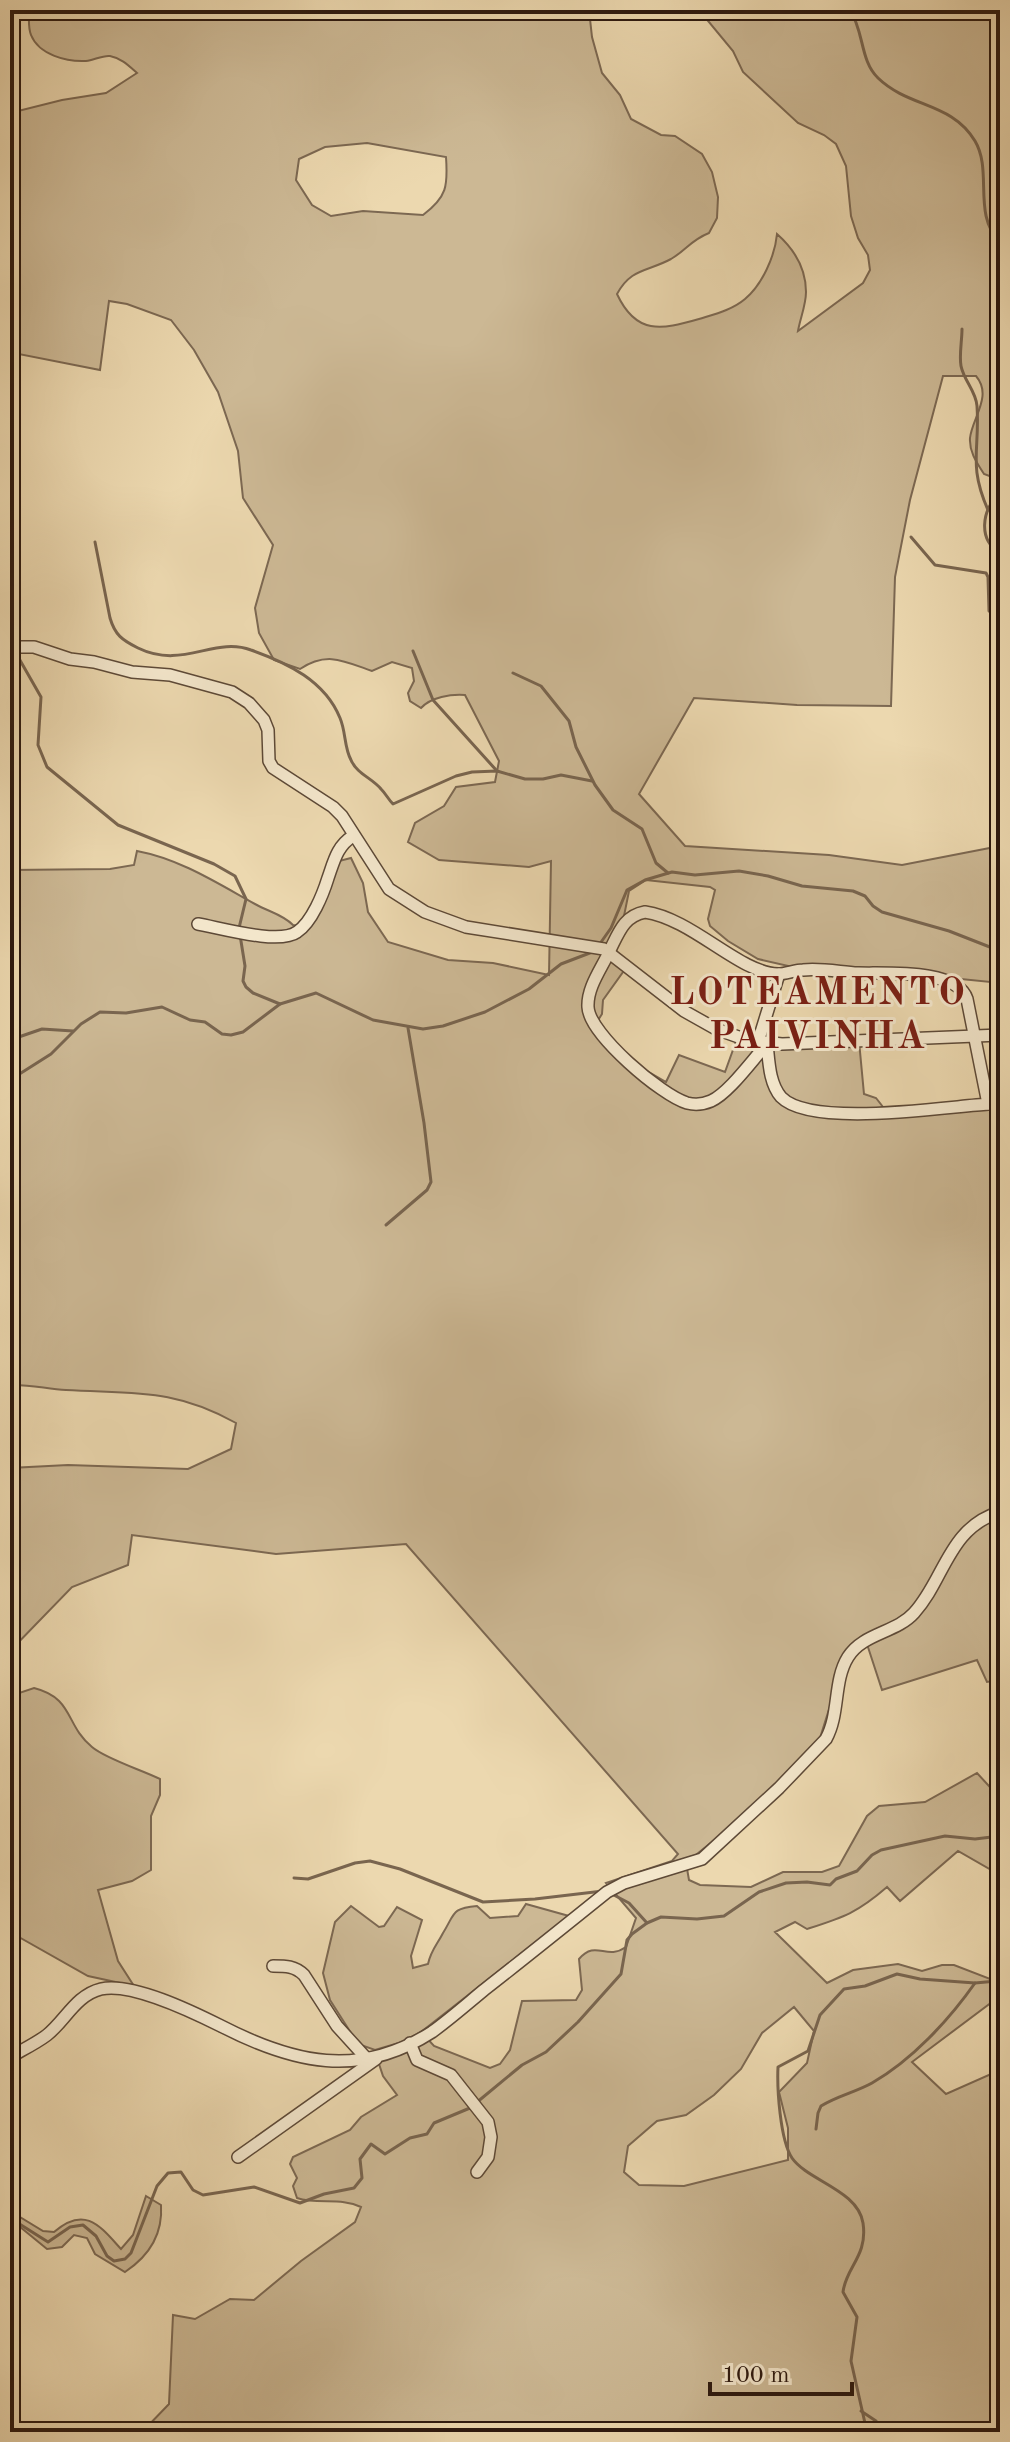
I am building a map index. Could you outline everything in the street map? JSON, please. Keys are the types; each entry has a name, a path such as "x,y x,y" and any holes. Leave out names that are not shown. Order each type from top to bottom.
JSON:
{"street":[{"path":"10,647 34,647 70,659 132,672 170,675 232,692 249,703 264,720 268,730 269,761 273,768 333,807 389,889 425,912 466,927 529,939 586,944 610,952 684,1011 716,1029 762,1043 1000,1035"},
{"path":"198,924 276,938 295,934 309,918 327,882 339,847 353,836"},
{"path":"762,1043 777,1090 782,1098 802,1109 837,1114 994,1104 972,1036 965,993 942,980 912,974 820,969 779,974 733,956 699,932 645,912 636,914 624,924 594,981 588,999 589,1017 627,1061 678,1100 691,1104 713,1100 762,1043 779,974"},
{"path":"10,2057 48,2034 87,1995 107,1988 134,1991 185,2010 249,2041 297,2057 331,2062 380,2056 432,2031 607,1892 632,1880 691,1863 714,1850 826,1739 832,1729 842,1670 853,1649 915,1613 948,1555 963,1536 974,1526 1000,1512"},
{"path":"273,1966 298,1969 337,2026 367,2059"},
{"path":"410,2043 417,2060 451,2075 488,2122 491,2137 488,2157 477,2172"},
{"path":"238,2157 380,2056"}],"shaded area":[{"path":"29,10 589,10 592,37 602,73 620,95 631,119 661,135 675,136 702,154 712,172 718,197 717,218 709,233 671,259 628,279 617,294 624,307 641,323 661,327 729,309 745,299 762,278 777,234 794,253 804,275 806,297 798,331 863,283 870,270 868,255 851,216 846,166 836,144 798,123 743,72 733,51 699,10 1000,10 1000,480 984,474 971,448 970,438 982,399 981,384 976,376 943,376 910,500 895,577 891,706 797,705 694,698 639,794 685,846 829,855 902,865 1000,846 1000,983 819,973 758,959 710,926 708,919 715,890 646,880 629,891 622,926 612,946 628,965 603,1000 602,1014 593,1028 623,1057 666,1082 679,1055 725,1072 738,1036 804,1043 859,1041 864,1094 876,1098 887,1112 1000,1109 1000,1680 987,1682 977,1660 882,1690 866,1641 848,1649 820,1738 749,1812 686,1863 689,1880 700,1885 751,1887 783,1872 822,1872 839,1866 867,1816 879,1806 925,1802 977,1773 1000,1798 1000,1875 958,1851 900,1901 887,1887 858,1909 841,1917 807,1929 795,1922 775,1932 827,1983 853,1970 898,1964 922,1971 954,1965 990,1979 1000,1974 1000,1996 912,2062 946,2094 1000,2070 1000,2432 142,2432 169,2404 173,2315 195,2319 230,2299 254,2300 355,2222 361,2207 346,2202 297,2198 293,2186 297,2178 290,2164 293,2157 350,2130 361,2117 397,2095 383,2076 378,2061 425,2036 434,2046 490,2068 500,2064 510,2050 522,2001 576,2000 582,1990 579,1959 591,1951 613,1952 626,1947 636,1918 606,1883 672,1861 678,1854 406,1544 276,1554 132,1535 128,1565 72,1587 10,1651 10,1468 68,1465 188,1469 231,1449 236,1423 173,1398 10,1385 10,870 110,869 134,865 137,851 183,866 293,925 303,927 335,862 351,858 363,883 368,912 388,942 448,960 493,963 549,975 551,861 529,867 439,860 408,842 415,823 444,806 456,787 495,782 499,761 465,695 442,697 421,708 410,701 408,693 414,681 412,668 392,662 372,671 344,661 327,659 300,669 274,660 259,633 255,608 273,545 243,498 238,451 218,392 194,350 171,320 127,304 109,301 100,370 19,354 10,362 10,113 106,93 137,73 121,60 110,56 79,61 62,58 40,48 31,35","holes":["367,143 446,157 446,183 437,202 423,215 363,211 331,216 312,205 296,180 299,159 325,147","794,2007 814,2031 807,2063 779,2092 788,2128 788,2160 684,2186 639,2185 624,2172 628,2146 657,2121 686,2115 714,2095 741,2069 762,2033"]},
{"path":"34,1688 56,1698 63,1705 83,1739 92,1747 160,1779 160,1795 151,1816 151,1870 132,1881 98,1890 118,1961 134,1986 88,1976 10,1932 10,1703 16,1694"},
{"path":"526,1904 569,1916 421,2032 375,2050 358,2044 330,2000 323,1973 335,1922 351,1906 379,1927 384,1926 397,1907 422,1920 411,1956 413,1968 428,1964 434,1948 458,1910 477,1906 490,1918 518,1916"},
{"path":"146,2196 161,2205 160,2225 153,2243 141,2259 125,2272 95,2254 87,2238 74,2235 62,2247 47,2249 10,2222 10,2211 43,2231 54,2232 65,2224 83,2219 99,2226 121,2249 133,2235"}],"waterway":[{"path":"850,10 868,63 878,78 890,88 954,119 966,128 975,141 983,166 987,219 1000,242"},
{"path":"981,10 1000,26"},
{"path":"1000,305 992,342 1000,352"},
{"path":"962,329 961,366 976,401 978,481 988,510"},
{"path":"1000,494 989,508 985,525 988,541 1000,553"},
{"path":"911,537 935,565 986,573 989,611 1000,621"},
{"path":"95,542 110,618 120,636 154,654 184,655 237,647 291,667 325,694 342,723 347,750 354,765 393,804 472,772 497,771 525,779 561,775 592,781"},
{"path":"413,651 433,700 497,771"},
{"path":"17,655 41,697 38,745 47,767 118,825 214,864 235,876 246,899 239,928"},
{"path":"513,673 541,686 569,721 576,747 595,785 613,810 642,829 656,863 668,873"},
{"path":"599,945 611,928 627,890 645,880 672,872 695,875 739,871 802,886 853,891 865,896 882,912 949,931 1000,951"},
{"path":"240,935 246,987 280,1004"},
{"path":"10,1080 51,1054 81,1024 100,1012 126,1013 162,1007 190,1020 205,1022 222,1034 231,1035 243,1032 280,1004 316,993 373,1020 423,1029 485,1012 529,989 561,964 595,951"},
{"path":"386,1225 427,1190 431,1182 408,1028"},
{"path":"10,1040 42,1029 73,1031"},
{"path":"476,2103 522,2065 546,2052 578,2022 621,1974 627,1940 647,1923 661,1917 697,1919 724,1916 759,1892 786,1883 830,1885 836,1879 857,1871 881,1850 945,1836 975,1839 1000,1836"},
{"path":"294,1878 308,1879 370,1861 400,1869 483,1902 603,1891"},
{"path":"610,1893 629,1903 647,1923"},
{"path":"867,2432 851,2361 857,2317 843,2292 860,2253 863,2223 852,2202 792,2158 782,2127 778,2067 808,2051 820,2015 844,1989 865,1986 897,1974 975,1983 1000,1979"},
{"path":"816,2129 821,2106 872,2083 901,2063 942,2025 975,1983"},
{"path":"10,2218 48,2242 70,2227 83,2225 96,2236 107,2256 114,2261 125,2259 131,2253 157,2186 168,2173 181,2172 193,2190 203,2195 254,2187 300,2203 354,2188 362,2178 360,2159 371,2144 385,2154 410,2138 427,2134 434,2123 470,2108"},
{"path":"861,2411 876,2421 879,2432"}],"district":[{"name":"LOTEAMENTO PAIVINHA","path":"818,1016"}]}
